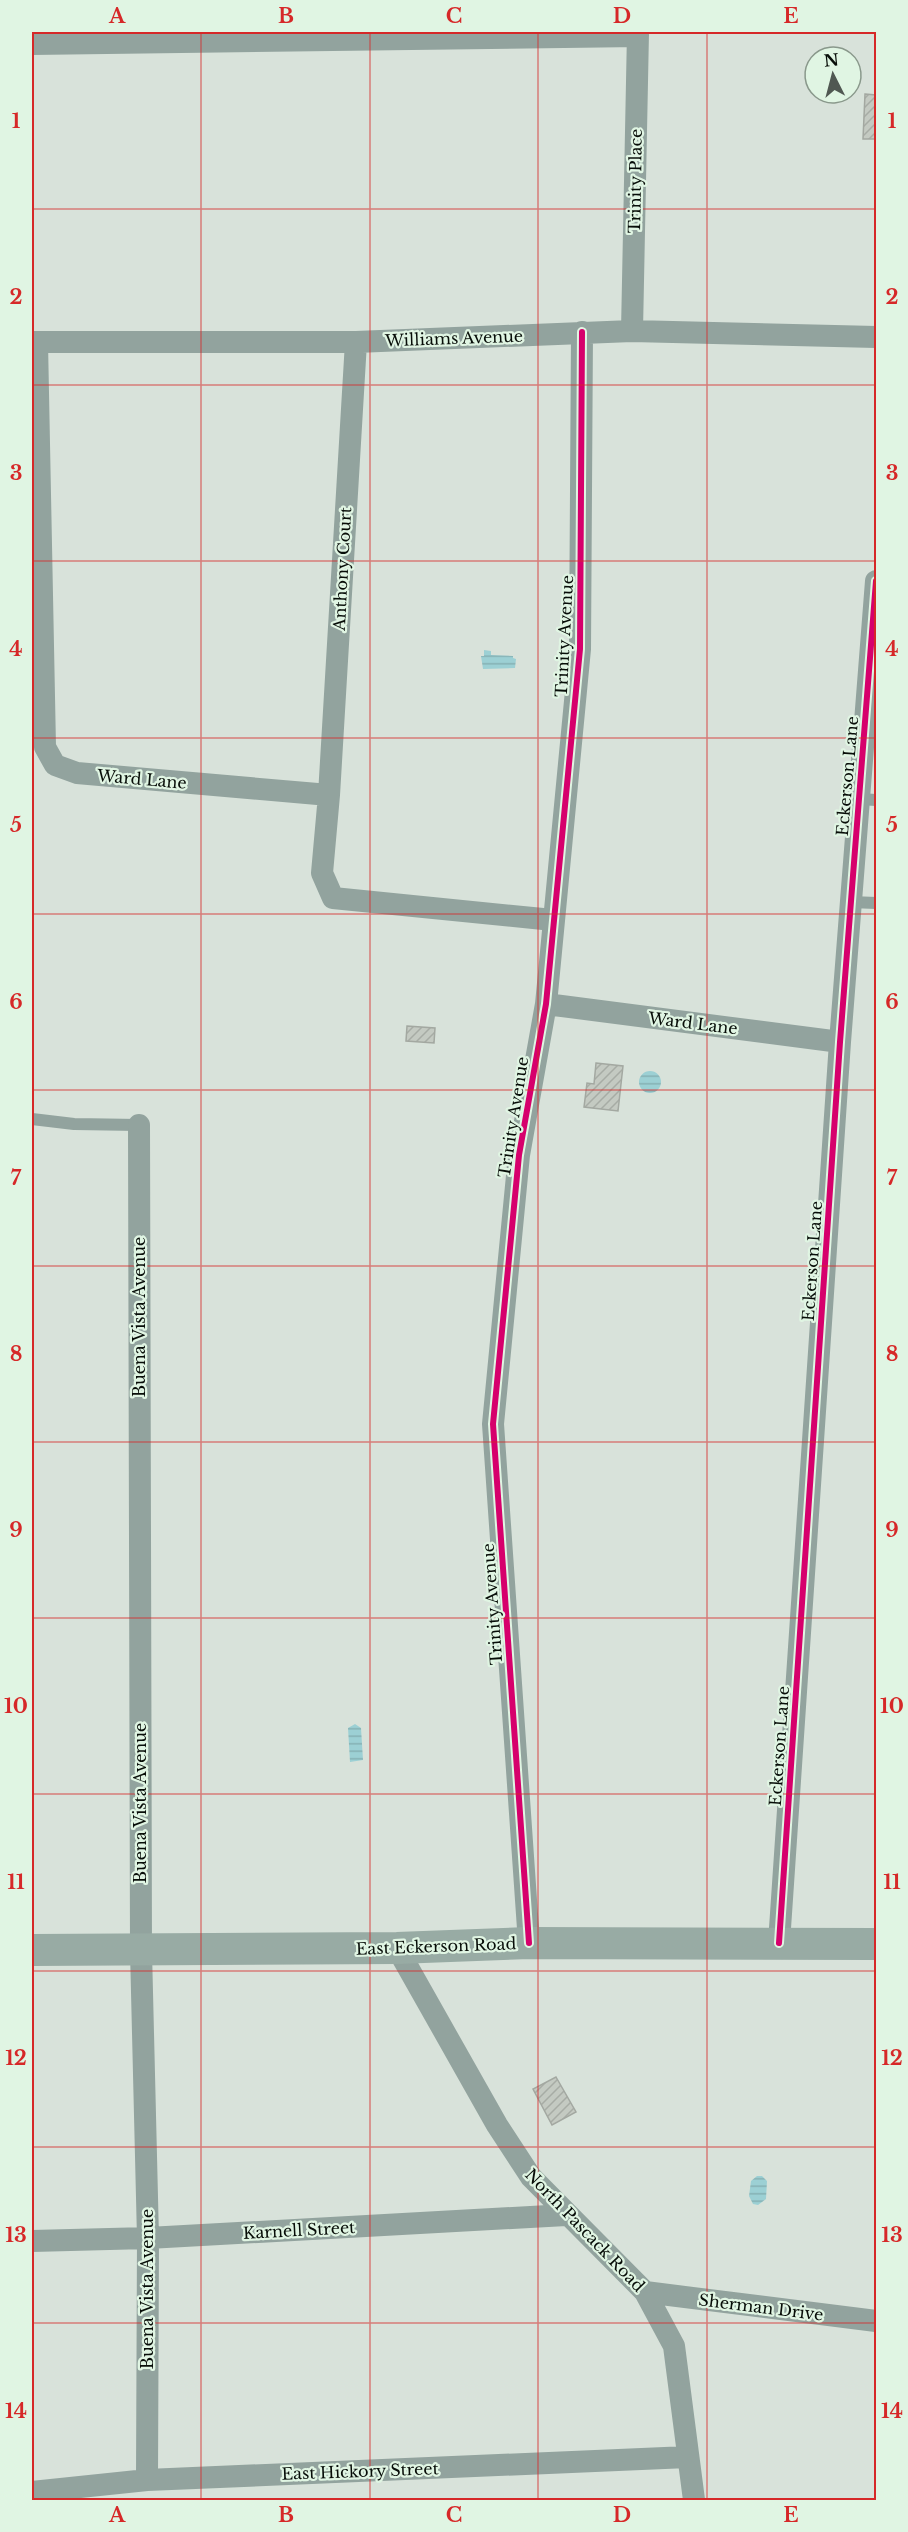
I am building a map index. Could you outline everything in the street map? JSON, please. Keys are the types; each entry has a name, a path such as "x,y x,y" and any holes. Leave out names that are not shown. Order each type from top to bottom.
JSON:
{"street":[{"path":"32,44 638,34"},
{"name":"Trinity Place","path":"632,331 638,34"},
{"name":"Williams Avenue","path":"34,342 356,342 632,331 876,337"},
{"name":"Trinity Avenue","path":"529,1943 493,1424 519,1155 546,1004 580,649 582,332"},
{"name":"Ward Lane","path":"34,342 45,747 55,765 77,773 329,795"},
{"name":"Anthony Court","path":"329,795 356,342"},
{"name":"Eckerson Lane","path":"780,1943 840,1042 851,902 868,800 876,581"},
{"path":"329,795 322,873 333,898 553,920"},
{"name":"Ward Lane","path":"546,1004 840,1042"},
{"name":"Buena Vista Avenue","path":"139,1125 141,1951 148,2238 147,2480"},
{"name":"East Eckerson Road","path":"32,1950 397,1948 529,1943 876,1944"},
{"name":"North Pascack Road","path":"397,1948 502,2133 531,2177 566,2215 645,2292 674,2346 694,2500"},
{"name":"Karnell Street","path":"32,2241 148,2238 566,2215"},
{"name":"Sherman Drive","path":"645,2292 876,2321"},
{"name":"East Hickory Street","path":"45,2494 147,2480 688,2457"}],"lane":[{"path":"851,902 876,903"},
{"path":"32,1119 74,1124 139,1125"}],"water":[{"path":"484,650 491,651 491,655 513,656 516,659 515,668 483,669 481,656 484,656"},
{"path":"650,1071 658,1074 661,1082 658,1090 650,1093 642,1090 639,1082 642,1074"},
{"path":"355,1724 361,1728 363,1760 350,1762 348,1728"},
{"path":"757,2176 762,2176 767,2181 766,2199 758,2205 753,2204 749,2196 751,2181"}],"building":[{"path":"865,94 876,95 876,139 863,139"},
{"path":"407,1026 435,1028 434,1043 406,1041"},
{"path":"596,1063 623,1066 618,1111 584,1107 587,1083 594,1084"},
{"path":"556,2077 576,2112 552,2125 533,2089"}],"cycle path":[{"path":"529,1943 493,1424 519,1155 546,1004 580,649 582,332"},
{"path":"779,1943 840,1042 876,581"}]}
